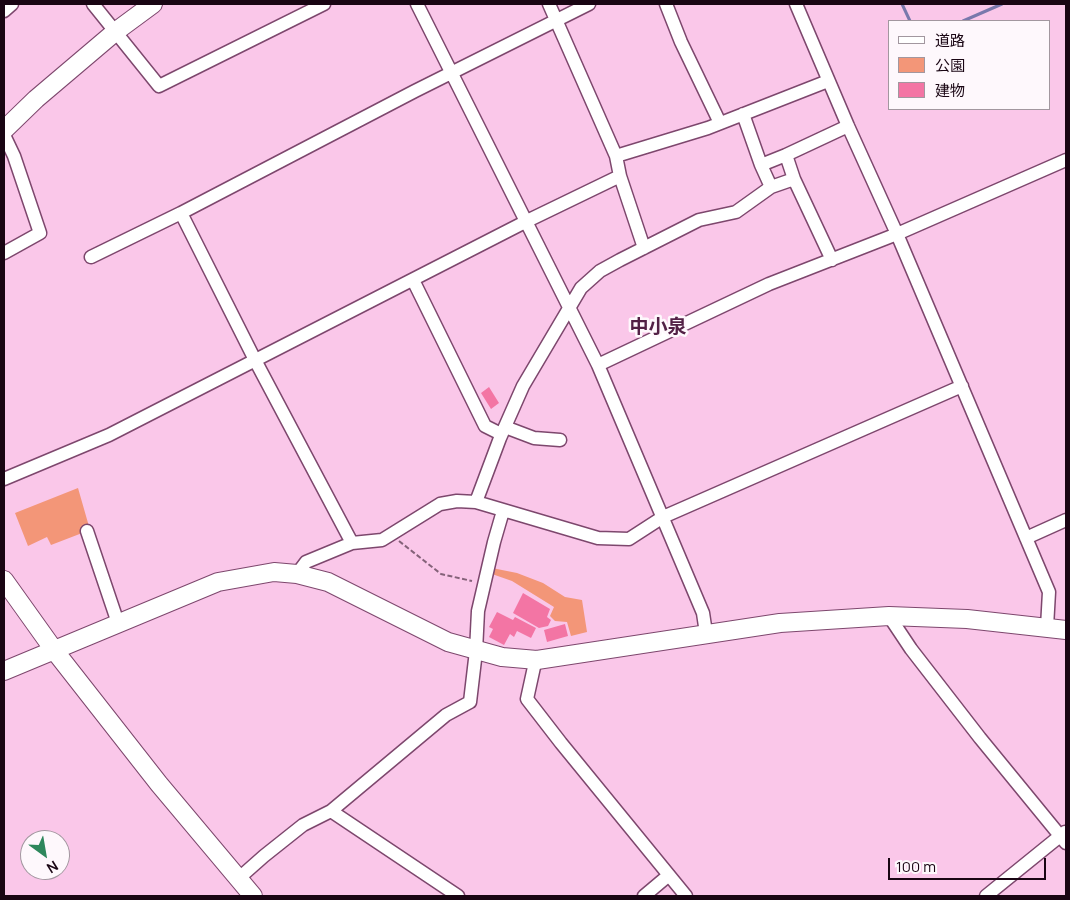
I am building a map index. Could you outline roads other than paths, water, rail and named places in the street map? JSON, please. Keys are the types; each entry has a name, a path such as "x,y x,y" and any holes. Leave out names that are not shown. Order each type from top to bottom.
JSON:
{"street":[{"path":"4,11 12,4"},
{"path":"93,4 159,86 324,4"},
{"path":"4,130 36,99 115,32 153,4"},
{"path":"417,4 598,365 703,613 706,633"},
{"path":"549,4 616,156 620,176 644,248"},
{"path":"92,257 181,213 452,72 589,4"},
{"path":"666,4 681,42 720,123"},
{"path":"796,4 828,81 897,234 1049,592 1047,627"},
{"path":"616,156 720,123 828,81"},
{"path":"743,114 771,187"},
{"path":"761,165 848,126"},
{"path":"4,134 14,156 40,233 4,253"},
{"path":"786,155 794,179 832,260"},
{"path":"598,365 769,284 897,234 1066,160"},
{"path":"4,479 110,435 527,221 620,176"},
{"path":"476,502 503,430 523,386 581,288 600,271 644,248 699,220 736,212 771,187 794,179"},
{"path":"181,213 255,360 352,544"},
{"path":"413,280 485,426 534,438 560,440"},
{"path":"297,574 306,562 352,544 382,540 440,504 457,501 476,502 598,538 629,539 663,517 962,386"},
{"path":"238,879 303,825 331,811 446,715 470,702 478,611 503,511"},
{"path":"1026,538 1066,520"},
{"path":"87,531 118,623"},
{"path":"4,672 218,582 274,572 297,574 328,582 448,642 502,657 537,660 780,623 889,616 967,619 1066,630"},
{"path":"4,580 54,650 159,784 251,896"},
{"path":"889,616 922,664 1064,837 986,896"},
{"path":"537,660 527,699 686,896"},
{"path":"331,811 458,896"},
{"path":"644,896 669,875"}],"waterway":[{"path":"902,4 910,20"},
{"path":"965,20 1002,4"}],"district":[{"name":"中小泉","path":"658,328"}]}
